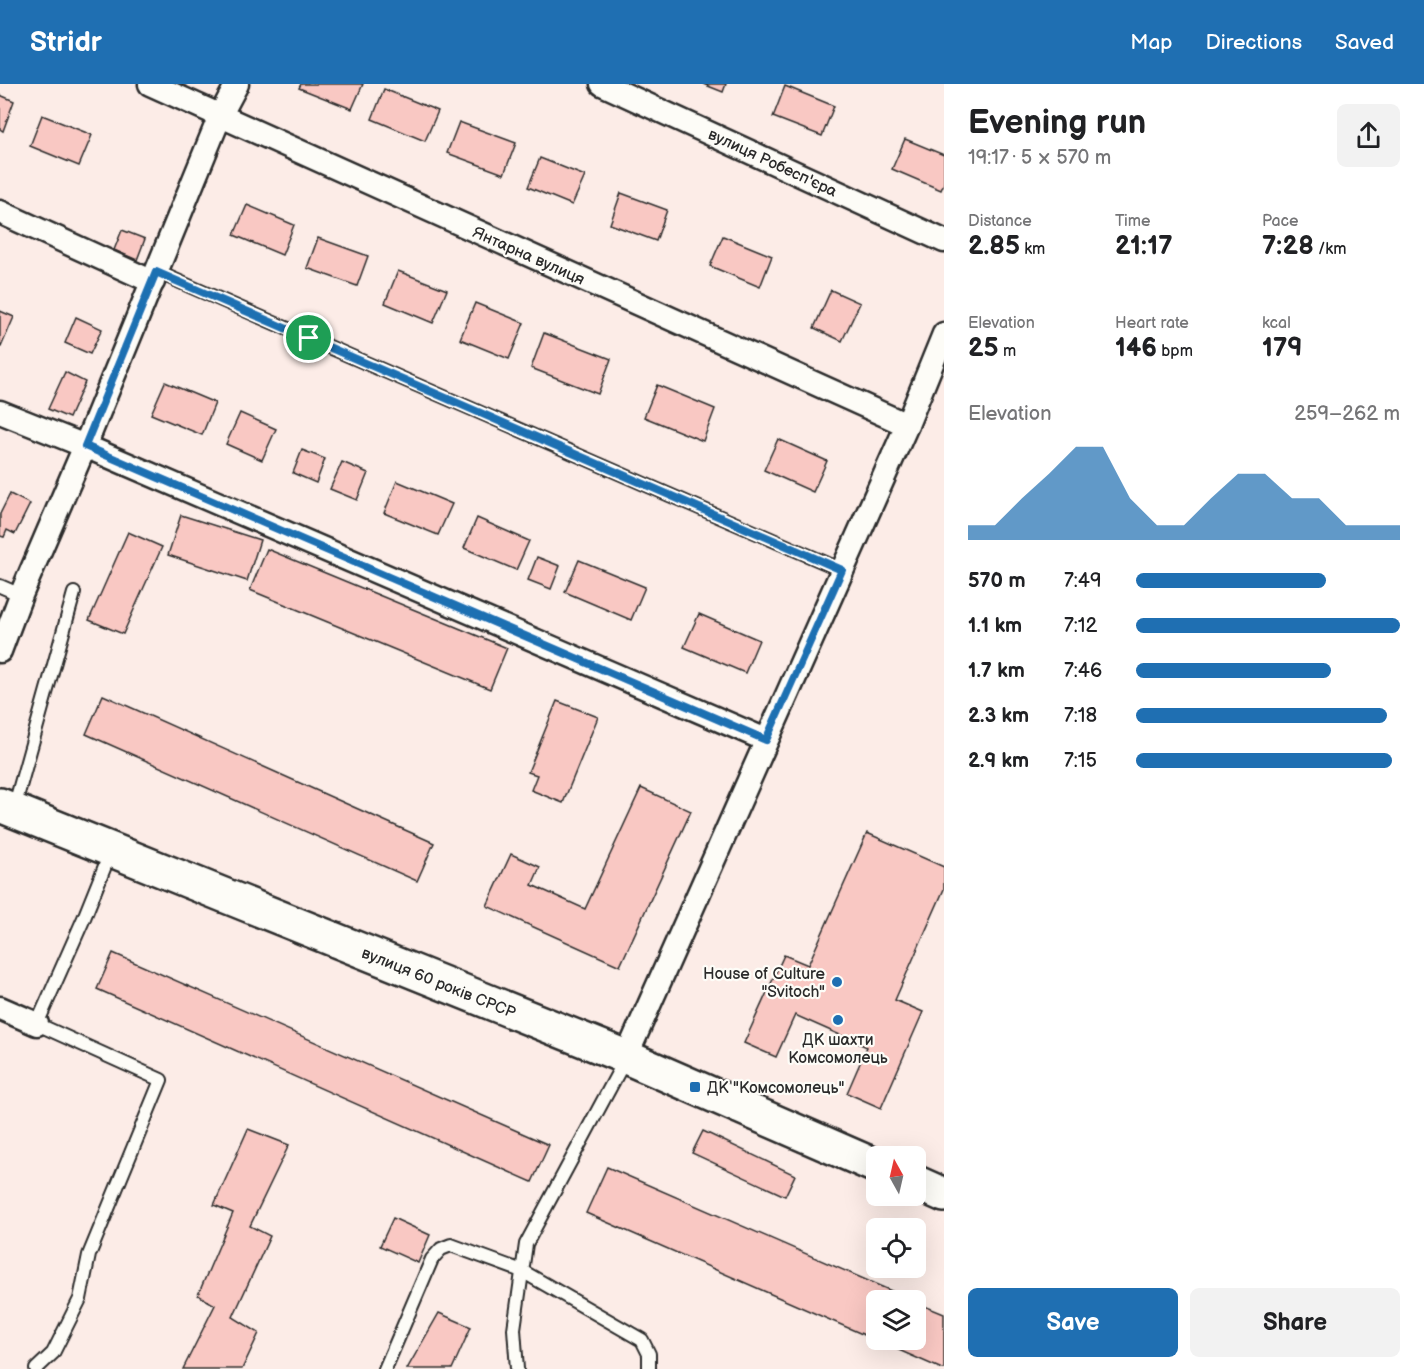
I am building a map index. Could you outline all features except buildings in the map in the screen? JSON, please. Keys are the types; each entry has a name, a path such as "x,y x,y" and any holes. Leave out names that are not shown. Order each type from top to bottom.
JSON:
{"street":[{"name":"Янтарна вулиця","path":"150,84 908,425"},
{"path":"0,651 21,595 85,446 220,116 237,84"},
{"name":"вулиця Робесп'єра","path":"602,84 944,241"},
{"path":"0,212 155,277"},
{"path":"626,1057 908,425 944,334"},
{"path":"0,412 85,446 766,740"},
{"name":"вулиця 60 років СРСР","path":"6,808 626,1057 866,1162"},
{"path":"0,1008 38,1024"},
{"path":"926,1187 944,1195"}],"lane":[{"path":"155,277 842,570"},
{"path":"0,586 21,595"},
{"path":"6,808 74,592"},
{"path":"36,1369 53,1353 80,1299 89,1255 161,1080 38,1024 111,850"},
{"path":"517,1369 514,1329 526,1244 626,1057"},
{"path":"385,1369 432,1259 441,1249 451,1245 522,1271 642,1340 649,1354 649,1369"}],"place":[{"name":"House of Culture \"Svitoch\"","path":"837,982"},
{"name":"ДК шахти Комсомолець","path":"838,1020"},
{"name":"ДК \"Комсомолець\"","path":"695,1087"}],"route":[{"path":"156,272 309,338 842,570 766,740 85,446 156,272"}]}
